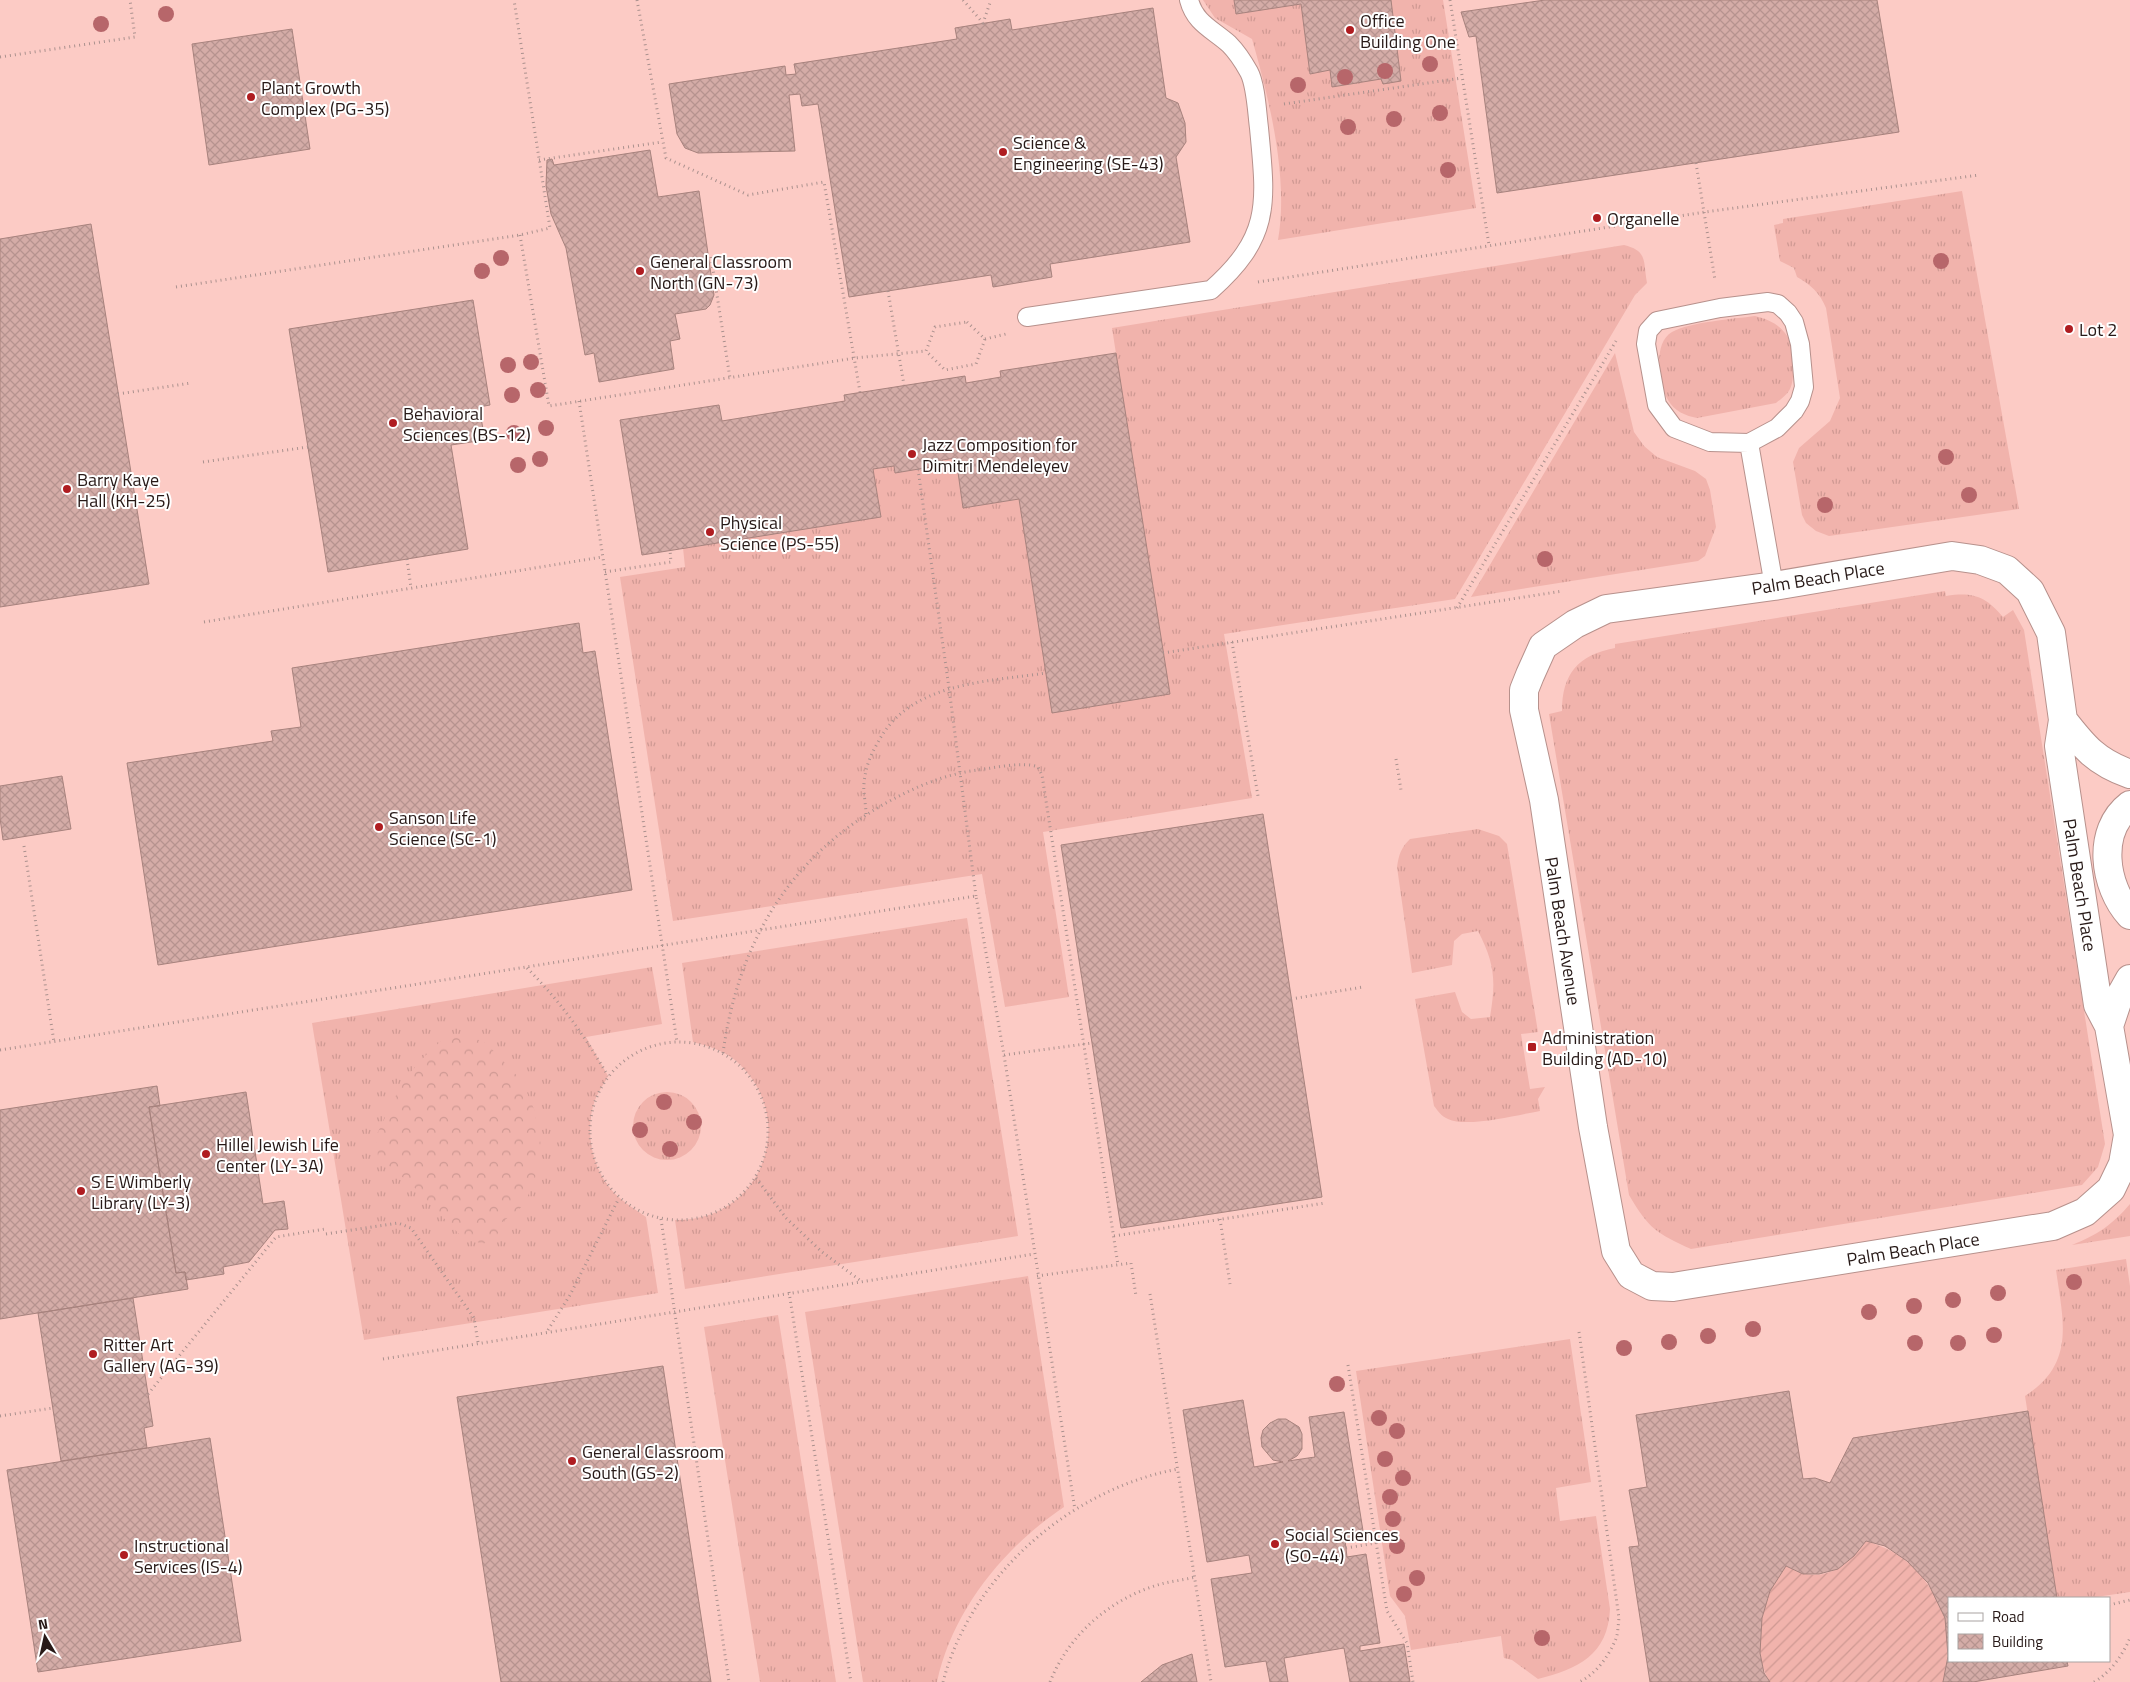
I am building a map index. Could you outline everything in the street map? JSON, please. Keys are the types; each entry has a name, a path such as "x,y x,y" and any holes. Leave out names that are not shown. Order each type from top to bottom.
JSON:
{"street":[{"name":"Palm Beach Place","path":"1543,646 1575,624 1606,610 1774,586 1952,556 1980,560 2007,570 2030,591 2051,634 2063,720 2060,746 2098,1005 2109,1026 2128,1135 2123,1164 2111,1189 2085,1212 2053,1226 1673,1287 1652,1286 1631,1275"},
{"name":"Palm Beach Avenue","path":"1543,646 1524,690 1524,710 1544,800 1593,1127 1611,1229 1616,1251 1631,1275"},
{"path":"2063,720 2086,749 2100,760 2130,774"},
{"path":"2130,805 2123,810 2118,818 2108,846 2108,870 2115,892 2130,915"},
{"path":"2109,1026 2117,1002 2130,979"}],"lane":[{"path":"1027,317 1211,290 1230,273 1244,255 1262,217 1265,191 1256,108 1250,74 1230,45 1202,23 1192,12 1189,0"},
{"path":"1768,302 1778,304 1788,313 1794,322 1800,344 1804,387 1800,401 1794,411 1777,428 1749,443 1710,442 1674,428 1657,405 1646,344 1648,331 1657,321 1720,308 1768,302"},
{"path":"1749,443 1774,586"}],"path":[{"path":"0,57 135,37 130,0"},
{"path":"176,287 520,235 550,228 514,0"},
{"path":"638,0 666,158 748,196 824,182 860,392"},
{"path":"963,0 983,24 991,0"},
{"path":"1450,0 1489,245"},
{"path":"1256,108 1462,78"},
{"path":"540,160 662,142"},
{"path":"1696,163 1716,285"},
{"path":"1211,290 1704,212 1978,175"},
{"path":"520,235 549,406 855,358 926,351"},
{"path":"711,257 730,378"},
{"path":"888,291 904,385"},
{"path":"967,322 985,339 976,364 945,370 926,351 935,328 967,322"},
{"path":"1457,608 1618,337"},
{"path":"118,394 191,383"},
{"path":"579,401 677,1042"},
{"path":"203,462 308,447"},
{"path":"918,469 976,896 1004,1055 1075,1510"},
{"path":"605,572 671,562 670,550"},
{"path":"204,622 602,557"},
{"path":"407,559 411,588"},
{"path":"1163,653 1564,591"},
{"path":"1232,642 1258,796"},
{"path":"866,814 864,784 870,757 882,733 901,712 923,697 949,688 1046,673"},
{"path":"1396,759 1401,790"},
{"path":"723,1053 728,1019 737,984 760,930 781,896 806,866 834,838 866,814 911,789 960,772 1033,765 1038,767 1042,775 1118,1264"},
{"path":"24,846 54,1042"},
{"path":"0,1050 976,896"},
{"path":"527,968 568,1012 608,1076"},
{"path":"1291,999 1363,987"},
{"path":"677,1042 693,1042 723,1053 734,1060 752,1078 765,1102 769,1128 767,1146 766,1154 756,1178 738,1199 715,1214 689,1220 646,1217 619,1198 602,1177 592,1152 589,1126 595,1100 608,1076 627,1058 651,1046 677,1042"},
{"path":"1004,1055 1092,1043"},
{"path":"756,1178 786,1218 822,1252 862,1281"},
{"path":"548,1331 570,1295 619,1198"},
{"path":"1114,1236 1325,1203"},
{"path":"661,1219 729,1682"},
{"path":"1220,1219 1230,1284"},
{"path":"326,1234 398,1223 411,1228 474,1318 478,1342"},
{"path":"148,1394 276,1237 325,1229"},
{"path":"383,1359 478,1342 1034,1254"},
{"path":"1037,1276 1131,1263 1136,1296"},
{"path":"789,1292 851,1682"},
{"path":"1150,1294 1211,1682"},
{"path":"1578,1332 1619,1618 1616,1641 1602,1662 1588,1678 1579,1682"},
{"path":"1348,1366 1387,1611 1407,1643 1413,1682"},
{"path":"0,1416 53,1408"},
{"path":"943,1682 959,1640 976,1610 996,1581 1029,1545 1075,1510 1099,1496 1138,1479 1178,1469"},
{"path":"1346,1548 1376,1543"},
{"path":"1050,1682 1065,1653 1077,1637 1107,1610 1143,1591 1162,1584 1195,1577"},
{"path":"2110,1604 2130,1600"},
{"path":"2094,1682 2105,1676 2116,1663 2130,1638"},
{"path":"1588,1678 1591,1682"}],"shaded area":[{"path":"0,0 2130,0 2130,1682 0,1682"}],"green space":[{"path":"1203,0 1443,0 1476,208 1278,240 1281,216 1281,191 1276,138 1252,39 1215,18"},
{"path":"1962,191 2019,509 1829,536 1816,531 1806,523 1802,515 1793,462 1799,448 1830,421 1840,398 1826,308 1814,289 1797,277 1794,268 1780,261 1774,225 1783,223 1783,219"},
{"path":"1624,245 1632,247 1641,254 1647,283 1635,295 1455,599 1224,634 1252,798 1043,832 1069,997 1005,1007 982,874 673,921 620,577 685,567 683,548 881,516 873,469 894,466 895,473 942,465 942,460 956,458 963,508 1019,499 1052,713 1169,694 1112,328"},
{"path":"1755,316 1775,324 1788,338 1792,352 1793,377 1790,389 1784,397 1776,403 1697,418 1677,410 1668,400 1660,375 1660,354 1666,337 1672,332 1689,326"},
{"path":"1615,353 1634,432 1644,446 1657,457 1695,471 1706,479 1710,490 1716,527 1705,556 1698,561 1471,597"},
{"path":"1945,591 1946,596 1971,595 1978,597 1990,604 2003,617 2013,610 2024,630 2105,1144 2098,1167 2082,1185 1691,1249 1669,1239 1654,1229 1642,1216 1629,1195 1549,714 1562,711 1565,687 1575,668 1591,656 1615,648 1615,644"},
{"path":"1478,829 1499,836 1507,844 1538,1032 1521,1034 1530,1089 1545,1087 1538,1099 1540,1111 1492,1120 1467,1122 1448,1119 1434,1106 1415,999 1455,992 1462,1012 1471,1019 1490,1017 1493,993 1491,963 1478,931 1462,934 1454,941 1452,965 1412,973 1397,867 1401,851 1410,839"},
{"path":"967,918 1018,1236 685,1289 675,1220 706,1216 731,1204 750,1185 763,1162 768,1136 766,1109 755,1083 735,1060 715,1049 693,1042 682,963"},
{"path":"652,967 662,1024 586,1037 608,1076 596,1097 592,1113 590,1126 593,1153 603,1178 611,1189 624,1202 646,1217 658,1293 364,1340 312,1023"},
{"path":"466,1034 487,1044 522,1081 534,1109 541,1146 535,1179 524,1205 501,1223 497,1236 483,1244 462,1237 412,1185 378,1157 376,1136 403,1081 425,1056 444,1038"},
{"path":"660,1092 674,1092 686,1097 696,1107 701,1119 701,1133 696,1145 686,1155 674,1160 660,1160 648,1155 638,1145 633,1133 633,1119 638,1107 648,1097"},
{"path":"2130,1204 2130,1236 2072,1245 2104,1229"},
{"path":"2126,1259 2130,1286 2130,1592 2096,1597 2057,1597 2025,1396 2041,1383 2052,1370 2059,1355 2063,1324 2056,1270"},
{"path":"1028,1276 1064,1507 1021,1541 1001,1561 984,1583 968,1606 955,1630 944,1656 937,1682 863,1682 805,1312"},
{"path":"778,1315 836,1682 760,1682 704,1327"},
{"path":"1570,1339 1591,1482 1556,1488 1560,1521 1596,1516 1610,1609 1604,1638 1597,1649 1578,1665 1538,1679 1512,1660 1504,1658 1501,1636 1411,1650 1405,1616 1390,1596 1356,1371"},
{"path":"1866,1541 1899,1556 1916,1570 1931,1589 1947,1625 1947,1658 1943,1682 1770,1682 1765,1672 1760,1650 1761,1626 1770,1592 1786,1566 1804,1574 1823,1574 1840,1567"}],"building":[{"name":"Office Building One","path":"1234,0 1391,0 1401,81 1383,84 1381,79 1332,87 1330,70 1310,74 1301,4 1236,14"},
{"path":"1545,0 1877,0 1899,132 1497,193 1476,36 1469,37 1461,12"},
{"name":"Science & Engineering (SE-43)","path":"1153,8 1166,98 1178,103 1185,123 1186,142 1176,157 1190,242 1050,264 1052,277 993,287 991,275 849,297 818,104 802,106 800,94 789,95 795,151 698,153 685,148 677,134 669,84 785,66 786,75 796,74 794,64 957,39 955,28 1010,19 1012,30"},
{"name":"Plant Growth Complex (PG-35)","path":"292,29 310,149 209,165 192,44"},
{"name":"General Classroom North (GN-73)","path":"650,150 658,197 699,191 714,295 706,309 675,314 680,339 670,341 674,369 599,382 594,353 585,355 566,248 551,214 546,186 547,160 552,159 554,165"},
{"name":"Barry Kaye Hall (KH-25)","path":"91,224 149,584 0,607 0,239"},
{"name":"Behavioral Sciences (BS-12)","path":"473,300 490,405 479,407 485,440 451,445 468,549 328,572 289,329"},
{"name":"Physical Science (PS-55)","path":"1116,353 1170,694 1052,713 1019,499 963,508 956,458 942,460 943,465 895,473 894,466 873,469 881,517 642,555 620,420 719,405 722,421 845,401 844,395 965,376 966,383 1001,377 1000,371"},
{"name":"Sanson Life Science (SC-1)","path":"579,623 583,653 595,651 632,890 158,965 127,763 273,741 271,731 301,727 292,668"},
{"path":"62,776 71,829 3,840 0,818 0,786"},
{"path":"1263,814 1322,1197 1121,1228 1061,845"},
{"name":"S E Wimberly Library (LY-3)","path":"157,1086 160,1106 149,1107 176,1273 185,1272 188,1289 0,1319 0,1110"},
{"name":"Hillel Jewish Life Center (LY-3A)","path":"246,1092 263,1204 284,1201 288,1229 275,1230 249,1262 223,1267 224,1274 186,1280 185,1272 176,1273 149,1107"},
{"name":"Ritter Art Gallery (AG-39)","path":"133,1298 153,1426 144,1428 147,1448 61,1461 38,1313"},
{"name":"General Classroom South (GS-2)","path":"663,1366 711,1682 501,1682 457,1397"},
{"path":"1789,1391 1803,1479 1815,1478 1830,1483 1853,1438 2028,1411 2057,1597 1948,1597 1948,1656 1945,1618 1928,1583 1907,1561 1885,1546 1866,1541 1854,1556 1838,1569 1819,1574 1803,1574 1786,1566 1770,1591 1762,1618 1760,1653 1764,1673 1770,1682 1650,1682 1629,1547 1639,1546 1629,1490 1647,1487 1636,1415"},
{"name":"Social Sciences (SO-44)","path":"1243,1400 1254,1467 1283,1462 1273,1460 1262,1447 1261,1438 1263,1430 1270,1423 1278,1419 1286,1419 1299,1427 1302,1434 1302,1449 1297,1456 1288,1461 1315,1457 1309,1417 1344,1412 1364,1537 1345,1540 1347,1557 1366,1554 1380,1643 1360,1646 1360,1651 1404,1644 1410,1682 1350,1682 1344,1648 1284,1658 1288,1682 1270,1682 1266,1661 1225,1667 1211,1579 1252,1573 1249,1555 1207,1562 1183,1410"},
{"name":"Instructional Services (IS-4)","path":"210,1438 241,1641 38,1672 7,1470"},
{"path":"1192,1654 1197,1682 1141,1682 1162,1665"},
{"path":"1948,1656 1948,1662 2067,1662 2068,1666 1973,1682 1943,1682"}],"place":[{"name":"Office Building One","path":"1350,30"},
{"name":"Plant Growth Complex (PG-35)","path":"251,97"},
{"name":"Science & Engineering (SE-43)","path":"1003,152"},
{"name":"Organelle","path":"1597,218"},
{"name":"General Classroom North (GN-73)","path":"640,271"},
{"name":"Lot 2","path":"2069,329"},
{"name":"Behavioral Sciences (BS-12)","path":"393,423"},
{"name":"Jazz Composition for Dimitri Mendeleyev","path":"912,454"},
{"name":"Barry Kaye Hall (KH-25)","path":"67,489"},
{"name":"Physical Science (PS-55)","path":"710,532"},
{"name":"Sanson Life Science (SC-1)","path":"379,827"},
{"name":"Administration Building (AD-10)","path":"1532,1047"},
{"name":"Hillel Jewish Life Center (LY-3A)","path":"206,1154"},
{"name":"S E Wimberly Library (LY-3)","path":"81,1191"},
{"name":"Ritter Art Gallery (AG-39)","path":"93,1354"},
{"name":"General Classroom South (GS-2)","path":"572,1461"},
{"name":"Social Sciences (SO-44)","path":"1275,1544"},
{"name":"Instructional Services (IS-4)","path":"124,1555"}]}
